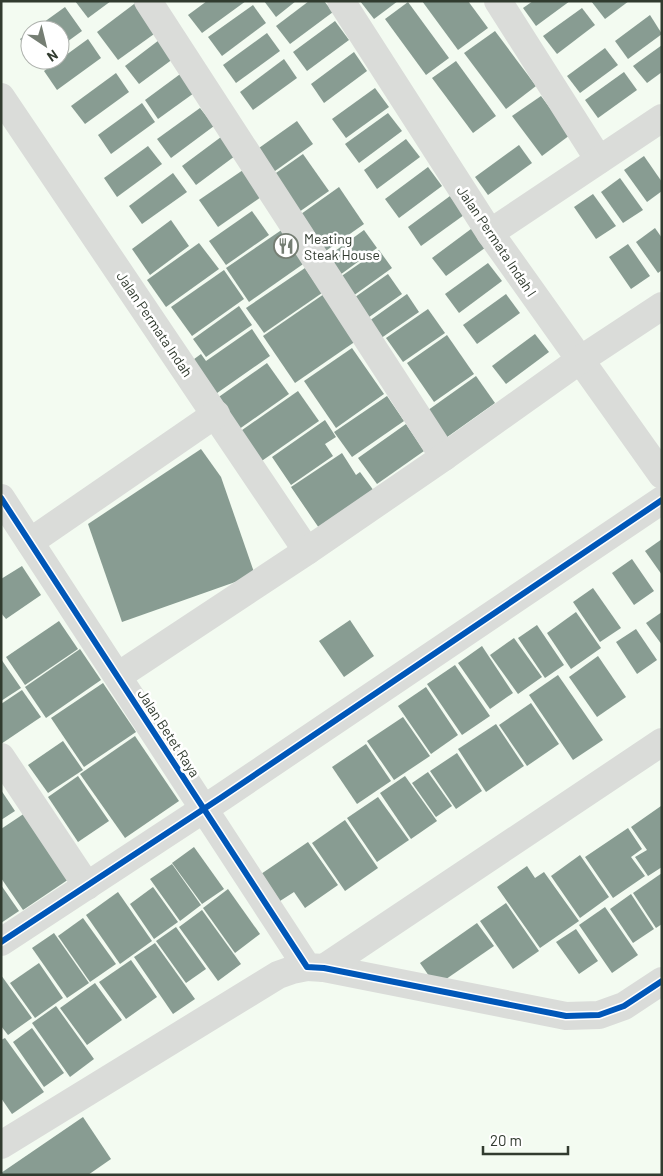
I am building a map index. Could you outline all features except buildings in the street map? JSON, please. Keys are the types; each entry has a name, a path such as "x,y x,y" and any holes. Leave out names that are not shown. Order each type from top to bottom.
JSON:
{"street":[{"path":"148,1 444,457"},
{"name":"Jalan Permata Indah I","path":"341,1 490,233 662,475"},
{"path":"498,1 599,160"},
{"name":"Jalan Permata Indah","path":"1,97 307,551"},
{"path":"490,233 662,118"},
{"path":"118,676 307,551 444,457 580,360 662,306"},
{"path":"30,542 216,414"},
{"name":"Jalan Betet Raya","path":"1,498 203,809 316,967"},
{"path":"1,942 203,809 662,500"},
{"path":"316,967 662,742"},
{"path":"1,757 87,886"},
{"path":"1,1145 278,975 292,970 316,967 566,1016 599,1015 624,1006 656,990"}],"cycle path":[{"path":"1,498 307,967 324,968 566,1016 599,1015 624,1006 662,981"},
{"path":"1,942 222,797 662,500"}],"place":[{"name":"Meating Steak House","path":"286,246"}]}
